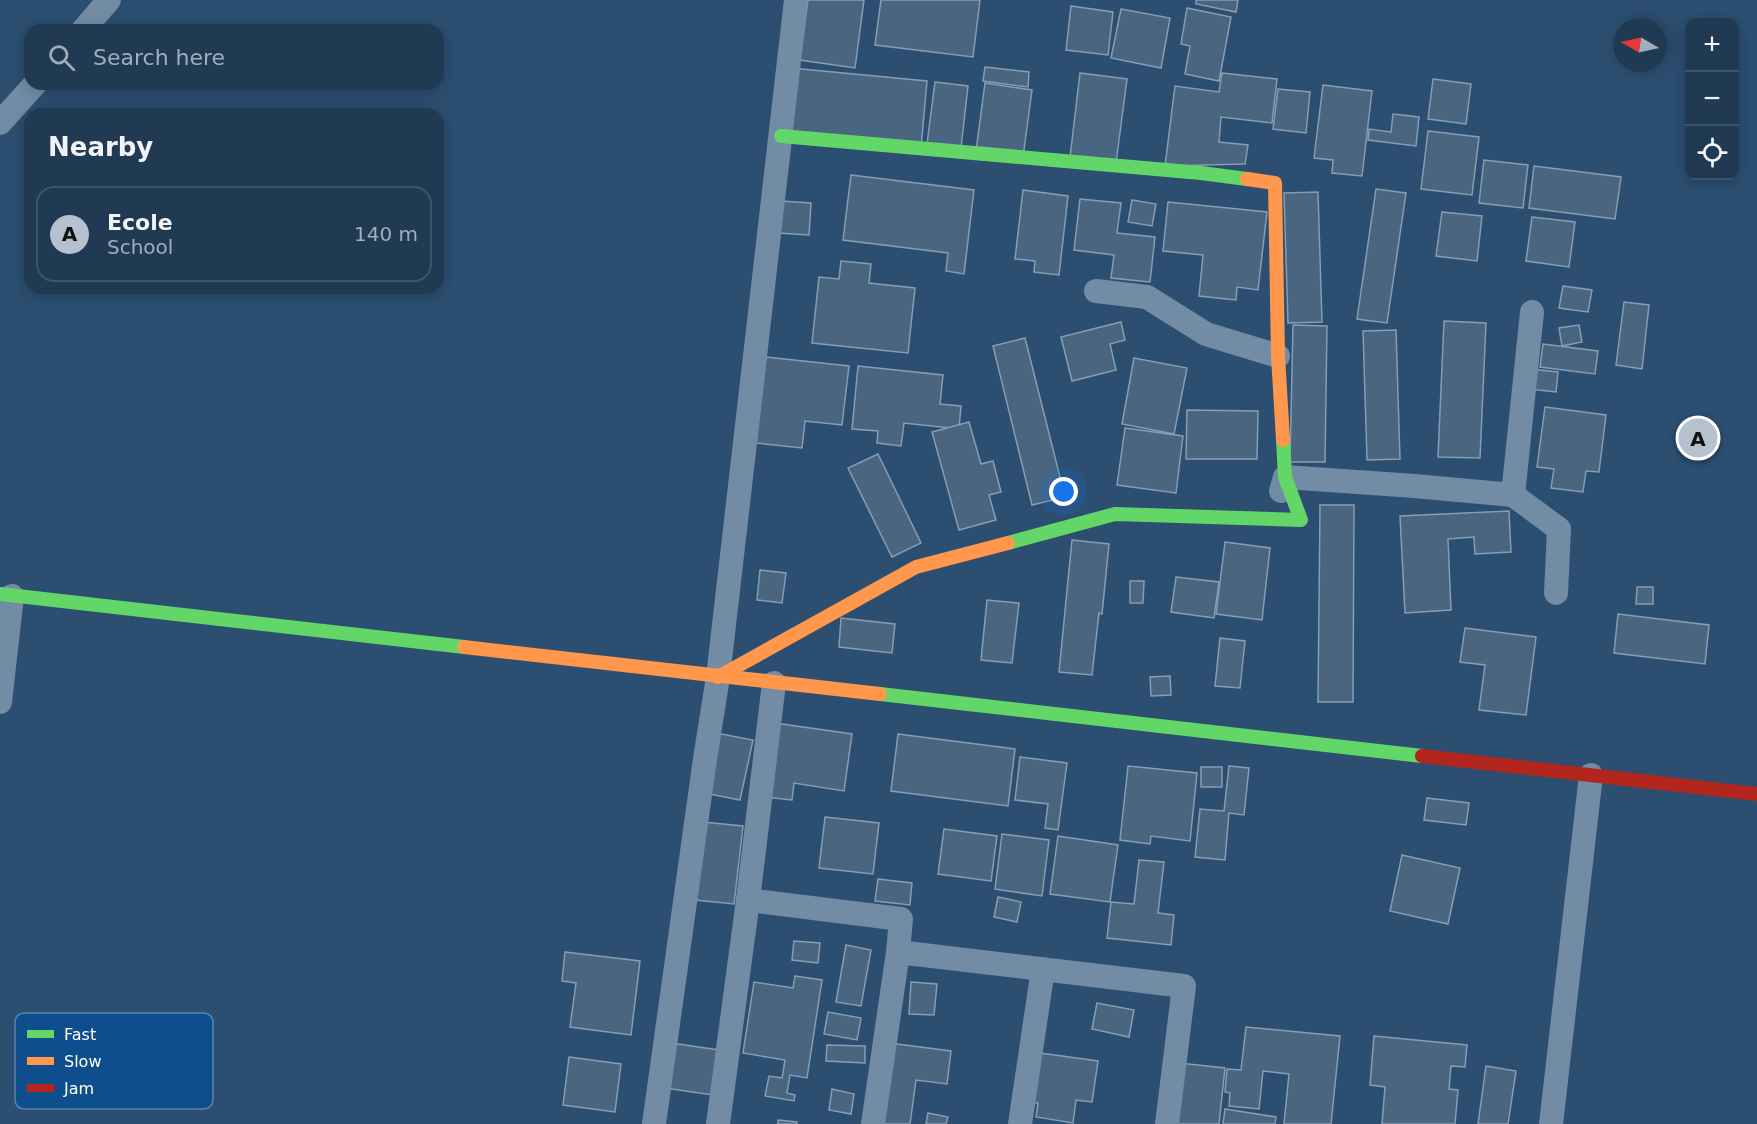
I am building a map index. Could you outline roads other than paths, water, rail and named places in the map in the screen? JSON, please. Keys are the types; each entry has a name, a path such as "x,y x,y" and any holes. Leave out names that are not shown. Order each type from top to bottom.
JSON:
{"main road":[{"path":"781,136 1201,173 1275,183 1278,356 1285,477"},
{"path":"718,677 916,567 1115,514 1273,519"},
{"path":"6,595 1757,794"}],"street":[{"path":"88,24 109,0"},
{"path":"654,1124 718,677 796,0"},
{"path":"0,123 30,90"},
{"path":"1096,291 1148,297 1206,334 1278,356"},
{"path":"1513,495 1532,312"},
{"path":"1273,519 1285,477 1513,495 1559,529 1556,593"},
{"path":"0,702 6,595"},
{"path":"718,1124 774,683"},
{"path":"1551,1124 1591,775"},
{"path":"748,900 901,919 873,1124"},
{"path":"898,952 1184,986 1167,1124"},
{"path":"1020,1124 1043,969"}],"place":[{"name":"Ecole","path":"1698,438"}]}
